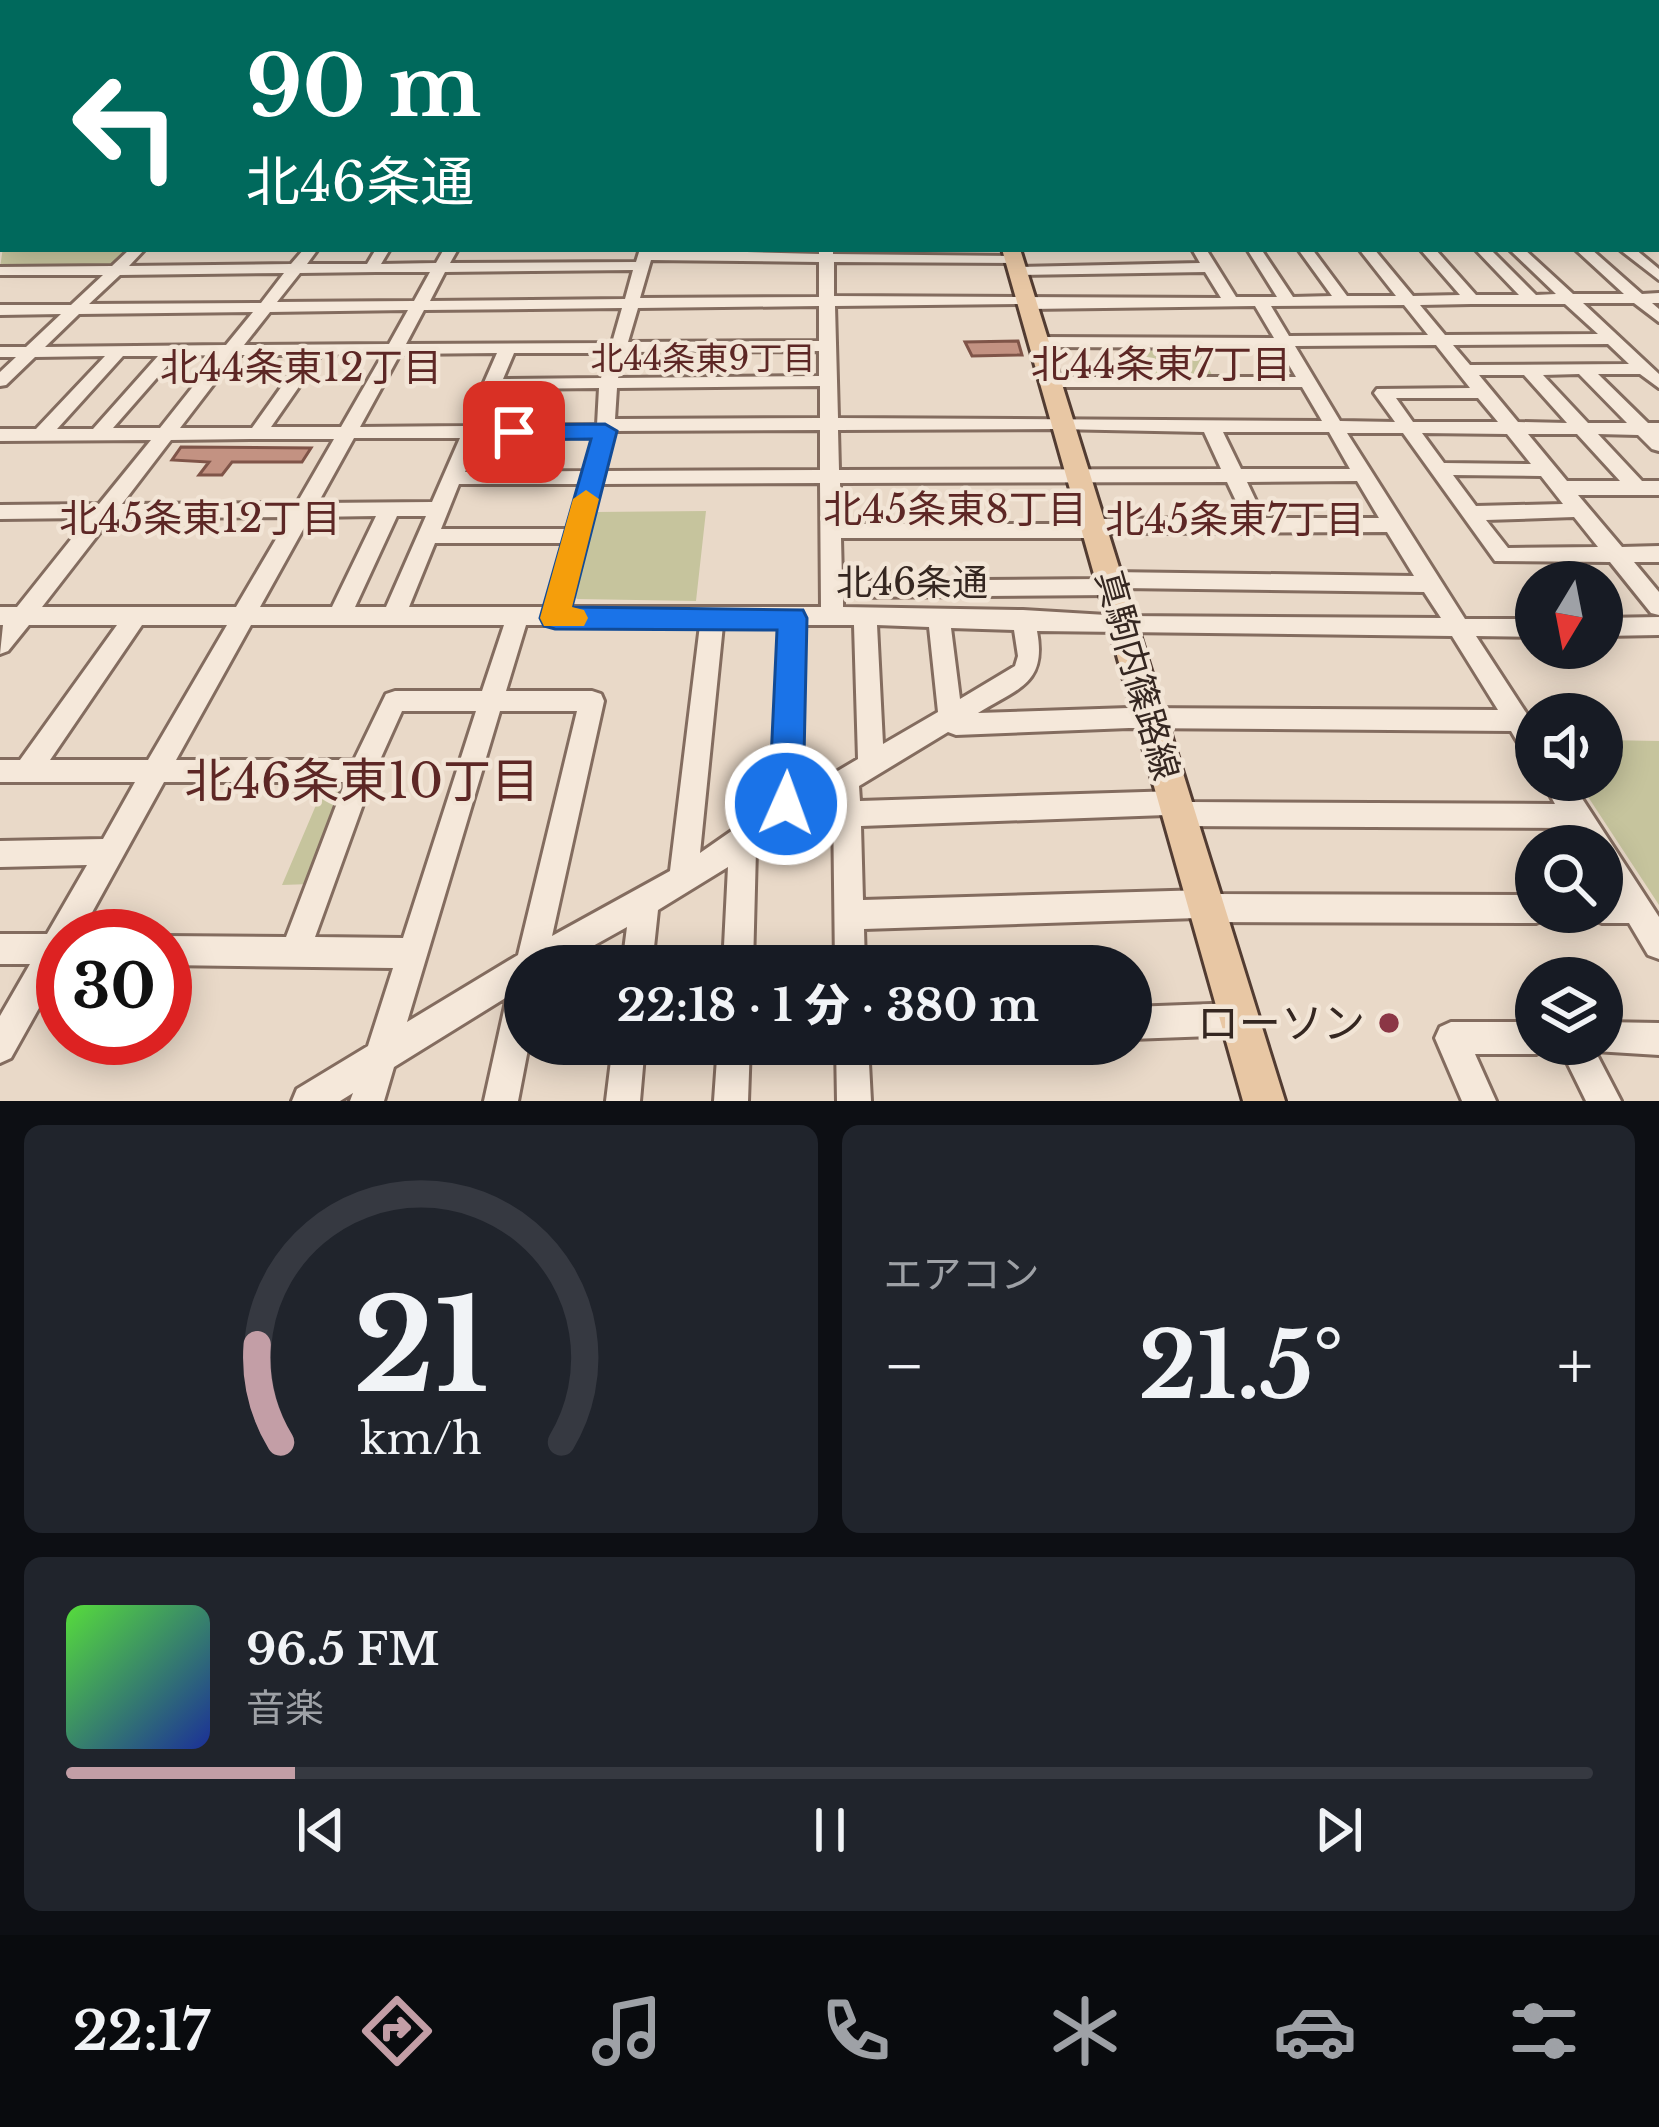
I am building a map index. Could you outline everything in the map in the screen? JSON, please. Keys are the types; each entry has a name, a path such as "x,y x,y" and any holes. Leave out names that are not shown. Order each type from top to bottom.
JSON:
{"main road":[{"name":"真駒内篠路線","path":"1015,260 1264,1101"}],"street":[{"path":"250,0 286,0"},
{"path":"438,0 470,0"},
{"path":"0,381 135,252"},
{"path":"0,644 11,615 106,511 309,252"},
{"path":"370,270 381,252"},
{"path":"578,267 584,252"},
{"path":"1082,252 1089,269"},
{"path":"1139,252 1147,268"},
{"path":"1201,252 1232,303"},
{"path":"1256,252 1289,302"},
{"path":"1307,252 1343,301"},
{"path":"1368,252 1659,607"},
{"path":"1429,252 1472,301"},
{"path":"1485,252 1533,300"},
{"path":"1519,252 1659,383"},
{"path":"1585,252 1659,317"},
{"path":"1630,252 1659,276"},
{"path":"0,272 370,270 446,259 578,267 644,257 826,253 955,254 1089,269 1210,267"},
{"path":"826,253 832,618"},
{"path":"555,618 605,428 608,384 644,257"},
{"path":"78,909 446,259"},
{"path":"0,310 1659,298"},
{"path":"1261,303 1393,525 1515,716"},
{"path":"1040,342 1612,339"},
{"path":"0,352 829,346"},
{"path":"393,618 507,349"},
{"path":"256,435 315,351"},
{"path":"40,435 118,352"},
{"path":"98,434 170,352"},
{"path":"1583,369 1651,429 1659,445"},
{"path":"1467,370 1643,369"},
{"path":"1529,370 1582,429 1648,488"},
{"path":"492,384 829,381"},
{"path":"1050,382 1309,382"},
{"path":"1485,392 1382,393 1502,556 1659,554"},
{"path":"0,435 345,435 830,424 1651,429"},
{"path":"1211,426 1258,527"},
{"path":"1438,469 1547,470"},
{"path":"451,478 1364,476"},
{"path":"1562,488 1648,488"},
{"path":"339,617 390,509"},
{"path":"0,512 438,509"},
{"path":"1470,513 1580,510"},
{"path":"830,531 1393,525"},
{"path":"427,536 576,536"},
{"path":"831,589 1111,583 1431,584"},
{"name":"北46条通","path":"11,615 865,616 1123,626 1515,628"},
{"path":"865,616 871,763"},
{"path":"14,771 134,618"},
{"path":"367,1101 517,618"},
{"path":"683,878 712,618"},
{"path":"785,814 793,618"},
{"path":"939,619 956,724 1149,718 1515,721"},
{"path":"571,945 1024,672 1030,656 1023,619"},
{"path":"1623,627 1659,626"},
{"path":"295,952 362,771 394,701 592,701 534,945"},
{"path":"14,771 362,771"},
{"path":"846,780 850,945"},
{"path":"1568,801 1584,825"},
{"path":"848,814 1177,808 1578,816"},
{"path":"739,945 743,839"},
{"path":"0,854 107,852"},
{"path":"1623,887 1659,944"},
{"path":"640,945 644,902"},
{"path":"849,915 1206,906 1515,908"},
{"path":"1623,909 1637,909"},
{"path":"0,949 36,949"},
{"path":"192,950 412,953"},
{"path":"309,1101 504,984"},
{"path":"0,1047 36,985"},
{"path":"1152,1022 1240,1019"},
{"path":"1479,1101 1451,1037 1515,1038"},
{"path":"1623,1038 1659,1039"},
{"path":"500,1101 508,1065"},
{"path":"623,1101 627,1065"},
{"path":"731,1101 733,1065"},
{"path":"853,1065 854,1101"},
{"path":"1585,1065 1604,1101"}],"shaded area":[{"path":"2,252 127,252 112,266 0,268"},
{"path":"1137,347 1198,347 1213,377 1150,377"},
{"path":"706,511 696,601 577,599 573,595 595,512"},
{"path":"1623,740 1659,741 1659,905 1623,850 1623,825 1607,825 1591,801 1623,801"},
{"path":"325,784 350,784 310,884 282,885"}],"building":[{"path":"1018,341 1022,355 972,356 965,342"},
{"path":"181,447 311,448 302,462 232,462 222,475 199,475 209,462 172,460"}],"slow traffic":[{"path":"573,618 555,618 586,499"}],"place":[{"name":"ローソン","path":"1389,1023"}],"district":[{"name":"北44条東9丁目","path":"703,358"},
{"name":"北44条東7丁目","path":"1161,364"},
{"name":"北44条東12丁目","path":"301,367"},
{"name":"北45条東8丁目","path":"955,509"},
{"name":"北45条東12丁目","path":"200,518"},
{"name":"北45条東7丁目","path":"1235,519"},
{"name":"北46条東10丁目","path":"362,781"}],"route":[{"path":"514,432 605,431 555,618 793,618 786,804"}]}
